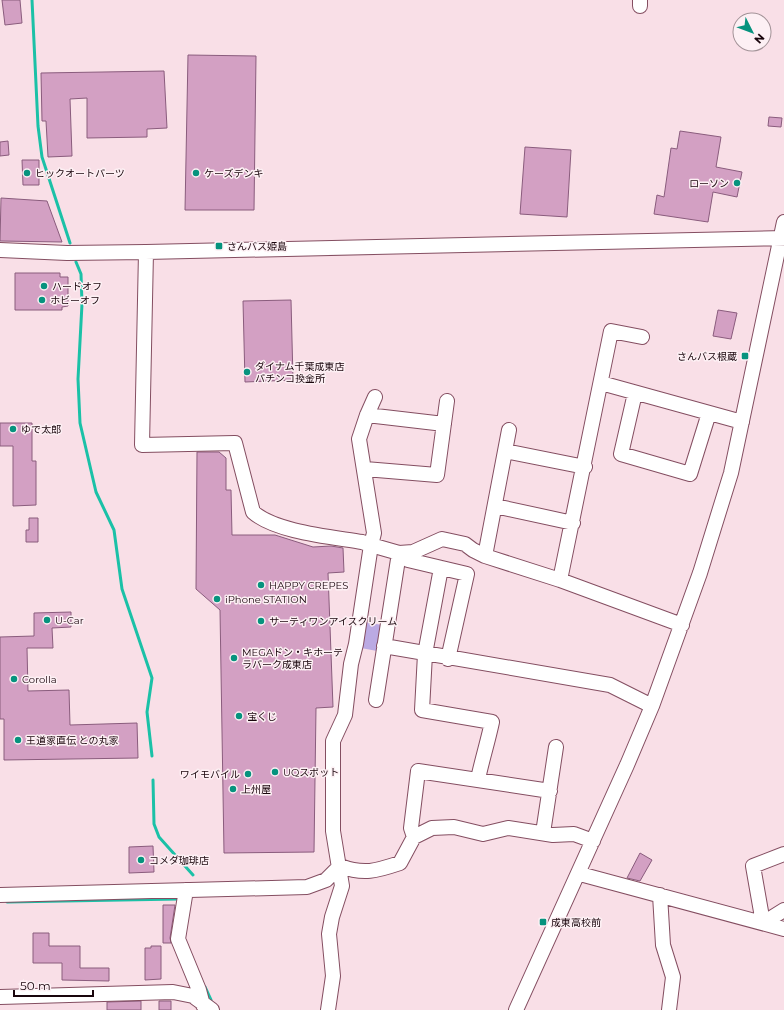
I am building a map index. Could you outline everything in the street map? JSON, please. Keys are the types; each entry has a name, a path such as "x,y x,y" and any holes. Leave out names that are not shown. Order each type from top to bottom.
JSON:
{"street":[{"path":"516,1010 580,874 652,706 682,625 731,473 783,238 784,222"},
{"path":"0,250 67,253 146,252 783,238"},
{"path":"146,252 142,445 235,443 253,512 259,517 298,531 362,542 398,553 408,560 467,574 448,659"},
{"path":"560,580 585,467 611,331 642,337"},
{"path":"601,383 742,422"},
{"path":"635,393 621,454 690,474 709,413"},
{"path":"328,1010 333,976 329,934 332,917 342,886 340,866 333,831 333,741 345,715 351,664 356,644 374,533 365,468 359,439 366,415 375,397"},
{"path":"365,468 437,475 447,401"},
{"path":"366,415 444,424"},
{"path":"485,556 509,430"},
{"path":"505,451 585,467"},
{"path":"495,506 572,523"},
{"path":"398,553 413,552 442,539 465,544 485,556 560,580 682,625"},
{"path":"376,700 398,553"},
{"path":"441,568 425,654 422,710 492,722 489,739 483,753 478,779"},
{"path":"384,646 448,659 610,685 652,706"},
{"path":"543,833 556,747"},
{"path":"414,837 411,828 418,770 550,791"},
{"path":"340,866 354,871 374,871 400,863 414,837 432,828 447,827 469,829 483,834 508,828 553,835 574,834 593,841"},
{"path":"763,923 753,866 784,854"},
{"path":"0,895 307,887 326,880 340,866"},
{"path":"580,874 784,929"},
{"path":"186,890 178,939 206,1007"},
{"path":"660,896 663,945 673,977 669,1010"},
{"path":"763,923 784,910"},
{"path":"0,997 173,992 193,996 206,1007"}],"shaded area":[{"path":"365,622 382,625 377,651 361,648"}],"building":[{"path":"2,0 20,0 22,23 5,25"},
{"path":"188,55 256,56 254,210 185,210"},
{"path":"164,71 167,128 147,129 147,137 87,138 87,98 70,99 72,156 48,157 46,121 42,121 41,73"},
{"path":"769,117 782,118 781,127 768,126"},
{"path":"680,131 721,137 716,167 742,172 737,197 713,192 708,222 654,214 657,195 664,197 671,148 677,149"},
{"path":"8,141 9,155 0,156 0,142"},
{"path":"525,147 571,150 567,217 520,214"},
{"path":"22,160 39,160 39,185 23,185"},
{"path":"1,198 47,201 62,242 0,241"},
{"path":"15,273 60,273 60,277 68,277 68,306 62,307 62,310 15,310"},
{"path":"291,300 293,380 245,382 243,301"},
{"path":"718,310 737,313 731,339 713,336"},
{"path":"0,423 32,423 32,461 36,461 36,505 13,506 13,446 0,446"},
{"path":"197,452 219,452 226,458 226,490 231,490 232,535 275,535 313,547 331,546 343,548 344,572 328,573 333,707 316,708 314,852 224,853 220,610 196,589"},
{"path":"29,518 38,518 38,542 26,542 26,530 29,530"},
{"path":"71,612 71,627 52,628 53,648 27,648 28,691 69,690 70,725 137,723 138,758 4,760 4,719 0,719 0,637 34,636 34,613"},
{"name":"コメダ珈琲店","path":"153,846 154,872 129,873 129,847"},
{"path":"640,853 652,860 640,881 627,878"},
{"path":"163,905 175,905 170,938 171,943 163,943"},
{"path":"33,933 49,933 49,946 80,946 80,968 109,968 109,981 62,980 62,963 33,963"},
{"path":"151,946 161,946 161,979 145,980 145,948 151,948"},
{"path":"141,1001 141,1010 107,1010 107,1002"},
{"path":"159,1001 171,1001 171,1010 159,1010"}],"waterway":[{"path":"32,0 38,126 42,157 70,243"},
{"path":"76,262 81,274 82,304 78,379 80,423 96,492 114,530 122,589 152,678 147,712 152,756"},
{"path":"153,780 154,824 159,837 193,875"},
{"path":"7,902 179,899"},
{"path":"205,987 211,1000"}],"place":[{"name":"ヒックオートパーツ","path":"27,173"},
{"name":"ケーズデンキ","path":"196,173"},
{"name":"ローソン","path":"737,183"},
{"name":"さんバス姫島","path":"219,246"},
{"name":"ハードオフ","path":"44,286"},
{"name":"ホビーオフ","path":"42,300"},
{"name":"さんバス根蔵","path":"745,356"},
{"name":"ダイナム千葉成東店 パチンコ換金所","path":"247,372"},
{"name":"ゆで太郎","path":"13,429"},
{"name":"HAPPY CREPES","path":"261,585"},
{"name":"iPhone STATION","path":"217,599"},
{"name":"U-Car","path":"47,620"},
{"name":"サーティワンアイスクリーム","path":"261,621"},
{"name":"MEGAドン・キホーテ ラパーク成東店","path":"234,658"},
{"name":"Corolla","path":"14,679"},
{"name":"宝くじ","path":"239,716"},
{"name":"王道家直伝 との丸家","path":"18,740"},
{"name":"UQスポット","path":"275,772"},
{"name":"ワイモバイル","path":"248,774"},
{"name":"上州屋","path":"233,789"},
{"name":"コメダ珈琲店","path":"141,860"},
{"name":"成東高校前","path":"543,922"}]}
